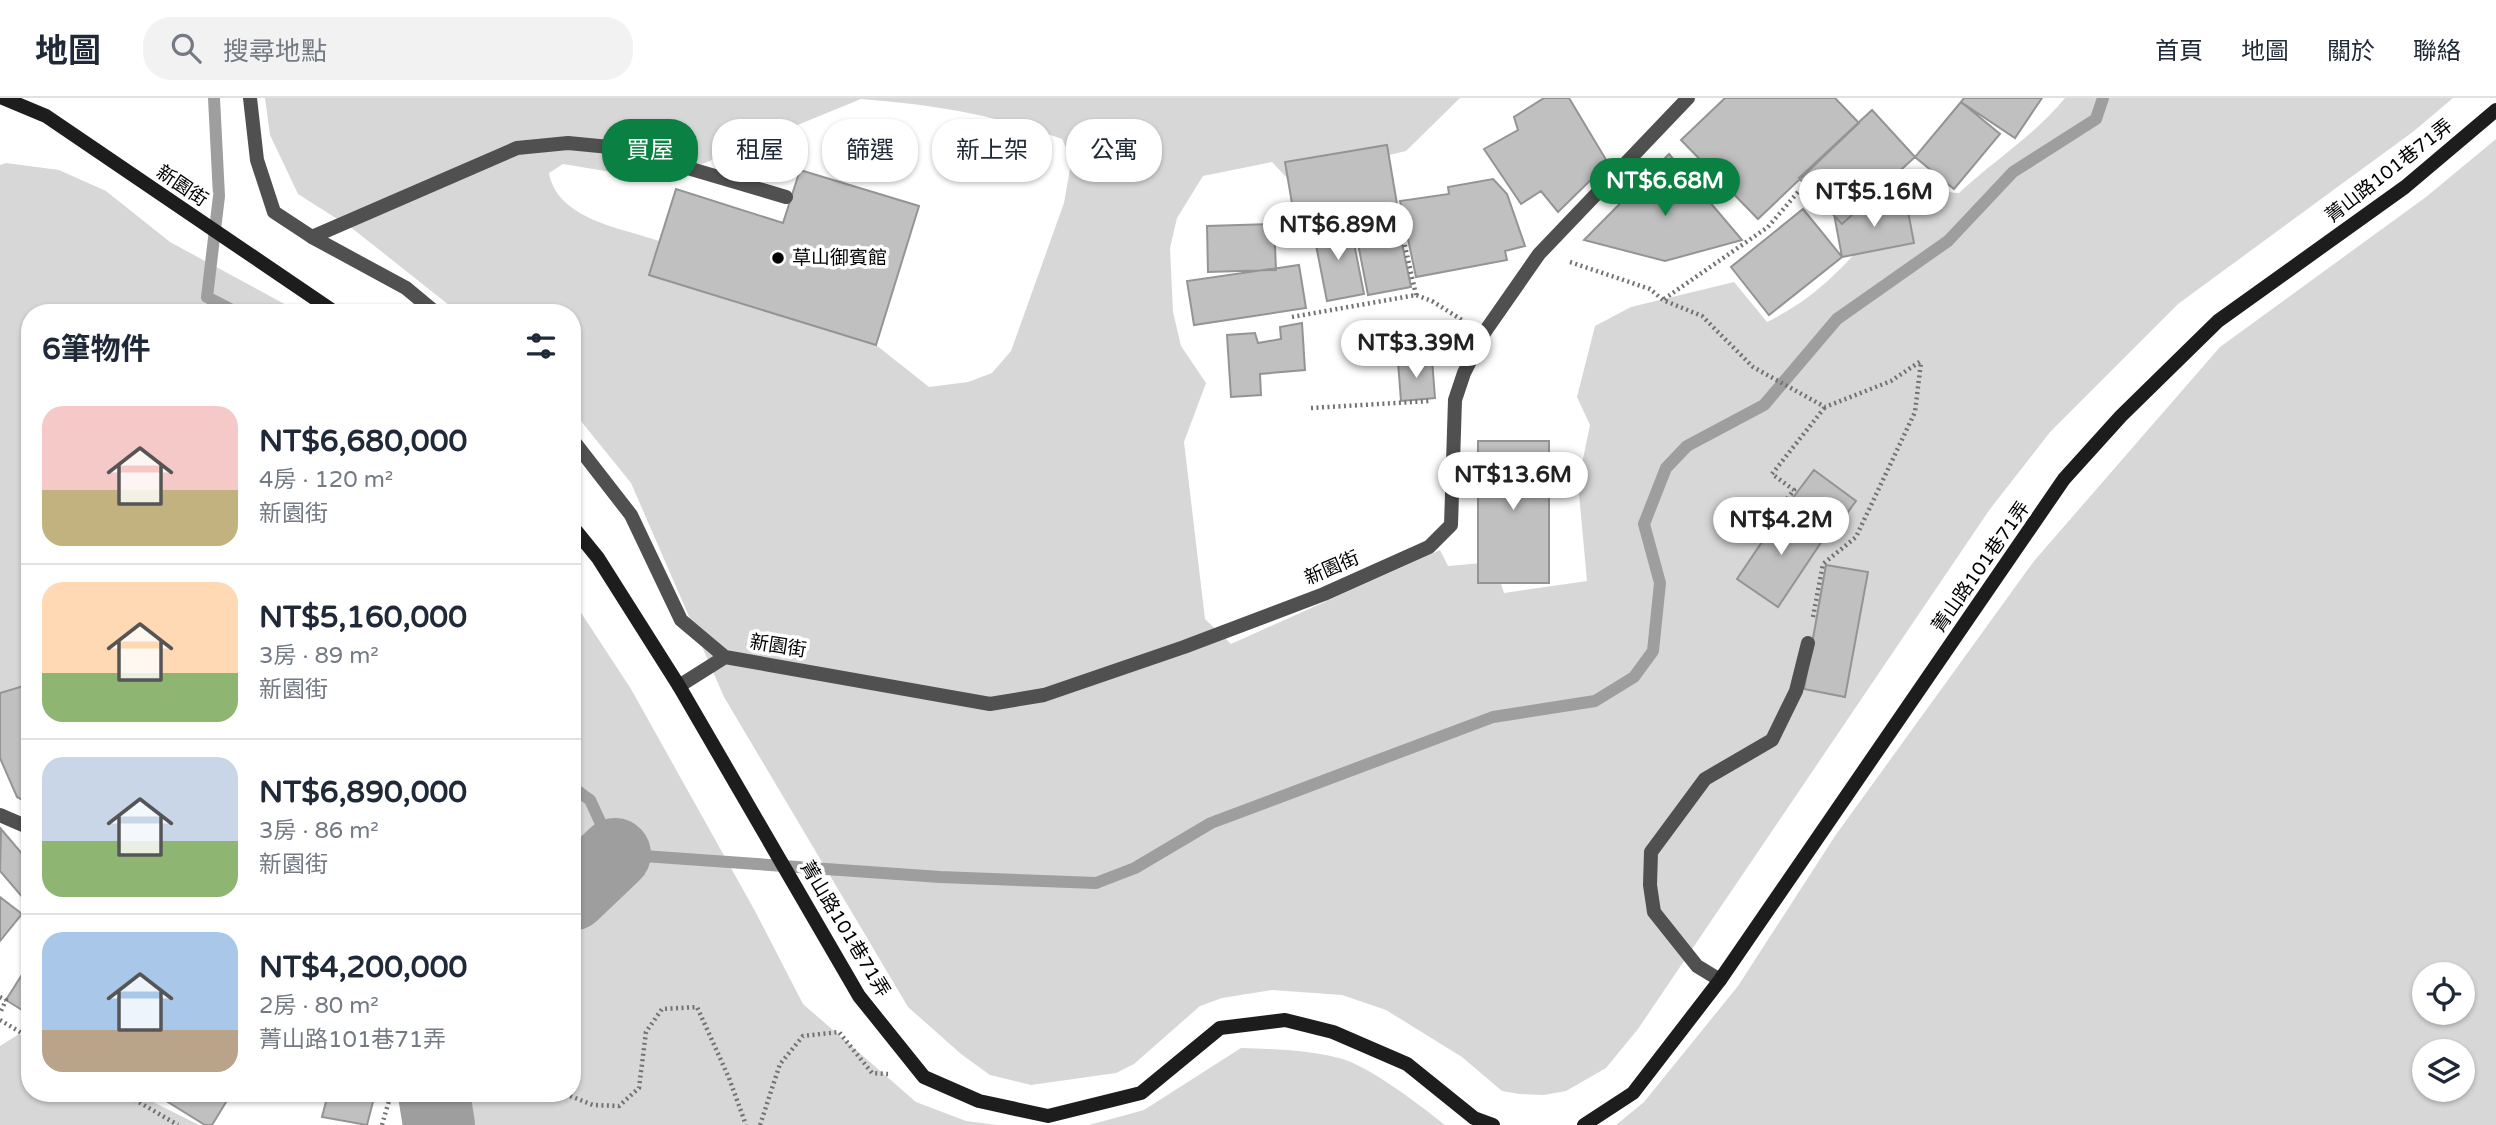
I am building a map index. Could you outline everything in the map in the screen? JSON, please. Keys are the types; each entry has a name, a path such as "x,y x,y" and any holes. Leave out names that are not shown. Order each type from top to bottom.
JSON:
{"street":[{"name":"新園街","path":"3,98 46,116 323,304"},
{"path":"250,98 257,160 274,212 312,237 406,288 425,304"},
{"name":"新園街","path":"581,451 631,515 681,620 725,657 990,704 1044,695 1184,647 1324,594 1429,547 1451,525 1455,400 1464,373 1484,333 1539,254 1688,98"},
{"name":"菁山路101巷71弄","path":"1584,1125 1633,1093 1720,980 2064,480 2121,416 2218,321 2405,187 2496,110"},
{"path":"312,237 517,148 568,143 621,148 786,197"},
{"path":"581,537 598,558 678,686"},
{"path":"1720,980 1697,965 1654,912 1650,885 1651,852 1705,779 1772,740 1796,691 1808,643"},
{"name":"新園街","path":"678,686 725,657"},
{"name":"菁山路101巷71弄","path":"678,686 859,996 924,1077 979,1101 1048,1116 1141,1093 1220,1028 1285,1020 1333,1032 1407,1064 1474,1118 1493,1125"},
{"path":"0,815 21,824"}],"path":[{"path":"1663,300 1768,227 1798,192"},
{"path":"1284,228 1396,206 1416,295"},
{"path":"1539,254 1590,267 1650,289 1663,300 1702,316 1753,367 1768,373 1808,400 1825,407"},
{"path":"1292,317 1416,295 1432,300 1484,333"},
{"path":"1753,542 1794,490 1772,474 1825,407 1891,381 1921,361 1915,412 1856,537 1823,564 1808,643"},
{"path":"1311,408 1455,400"},
{"path":"0,997 6,1000 0,1013"},
{"path":"581,1100 593,1105 619,1106 639,1088 646,1032 662,1009 696,1007 729,1078 746,1125"},
{"path":"0,1020 21,1033"},
{"path":"760,1125 780,1064 803,1036 839,1032 872,1073 924,1077"},
{"path":"139,1102 178,1125"},
{"path":"382,1125 389,1102"}],"shaded area":[{"path":"265,98 1460,98 1406,151 1288,179 1272,162 1203,176 1177,218 1170,248 1173,312 1181,346 1206,383 1184,442 1205,619 1231,644 1440,550 1448,566 1494,562 1504,593 1587,581 1578,483 1590,425 1577,397 1595,326 1631,307 1734,282 1767,322 1809,296 1844,265 1906,191 1926,187 1959,193 2028,136 2065,98 2453,98 2414,131 2178,304 2051,431 1990,509 1638,1029 1606,1068 1566,1091 1544,1095 1502,1091 1462,1057 1386,1010 1342,995 1272,990 1222,998 1200,1006 1134,1064 1116,1073 1031,1085 990,1075 961,1054 908,1007 724,697 631,483 581,421 581,304 448,304 353,229 298,194 270,135","holes":["861,99 963,112 994,119 1052,119 1052,136 1062,139 1066,148 1066,119 1162,119 1162,182 1068,182 1064,203 1011,351 992,373 968,382 929,387 876,345 649,275 659,241 610,226 577,211 554,189 549,173 563,164 602,170 602,119 698,119 698,166 712,160 712,119 808,121"]},
{"path":"2496,139 2496,1125 1616,1125 1644,1102 1738,986 1835,836 2034,561 2220,347 2426,197"},
{"path":"6,163 59,170 106,191 170,242 284,304 21,304 21,687 0,693 0,165"},
{"path":"581,613 631,689 755,911 803,1004 916,1102 966,1121 997,1125 409,1125 409,1109 406,1102 581,1102"},
{"path":"21,1035 21,1102 153,1102 199,1125 0,1125 0,1046"},
{"path":"1241,1048 1327,1055 1351,1062 1394,1087 1445,1125 1089,1125 1144,1110"}],"building":[{"path":"1544,98 1569,98 1608,163 1558,212 1541,191 1521,204 1484,149 1518,130 1514,117"},
{"path":"1725,98 1835,98 1859,123 1758,219 1681,140"},
{"path":"1964,98 2042,98 2015,138 1961,102"},
{"path":"1961,102 2000,134 1954,189 1915,157"},
{"path":"1872,110 1915,157 1842,224 1799,178"},
{"path":"1387,145 1397,204 1295,221 1285,162"},
{"path":"1669,154 1742,240 1665,261 1584,240"},
{"name":"草山御賓館","path":"808,172 822,177 822,182 840,182 919,206 876,345 649,275 676,189 783,223 796,182 808,182"},
{"path":"1493,179 1507,194 1525,246 1505,251 1507,260 1416,277 1400,201 1449,194 1448,187"},
{"path":"1906,201 1914,243 1842,257 1834,214"},
{"path":"1803,209 1842,257 1769,315 1731,267"},
{"path":"1396,214 1411,287 1368,295 1354,223"},
{"path":"1350,223 1364,294 1327,301 1313,230"},
{"path":"1274,224 1276,270 1208,272 1207,226"},
{"path":"1299,265 1306,308 1194,325 1187,281"},
{"path":"1302,323 1305,370 1260,374 1261,395 1231,397 1227,335 1255,333 1258,343 1281,339 1280,327"},
{"path":"1432,359 1435,398 1401,401 1398,362"},
{"path":"1478,441 1549,441 1549,583 1478,583"},
{"path":"1814,470 1856,501 1831,535 1789,503"},
{"path":"1785,508 1826,535 1778,607 1737,579"},
{"path":"1826,565 1868,572 1845,697 1804,689"},
{"path":"21,687 21,799 17,797 0,758 0,693"},
{"path":"1,829 21,852 21,896 0,871"},
{"path":"0,897 21,915 0,941"},
{"path":"21,976 21,1009 6,1000"},
{"path":"168,1102 226,1102 212,1125 205,1125"},
{"path":"326,1102 373,1102 367,1125 322,1117"}],"waterway":[{"path":"214,98 219,196 207,297 221,304"},
{"path":"581,794 590,800 615,854 940,877 1096,883 1135,868 1211,823 1493,717 1595,701 1634,677 1653,651 1660,583 1644,524 1666,468 1687,446 1764,405 1837,319 1948,241 2013,172 2096,119 2103,98"},
{"path":"581,886 615,854"},
{"path":"435,1102 439,1125"}],"place":[{"name":"草山御賓館","path":"778,258"}]}
